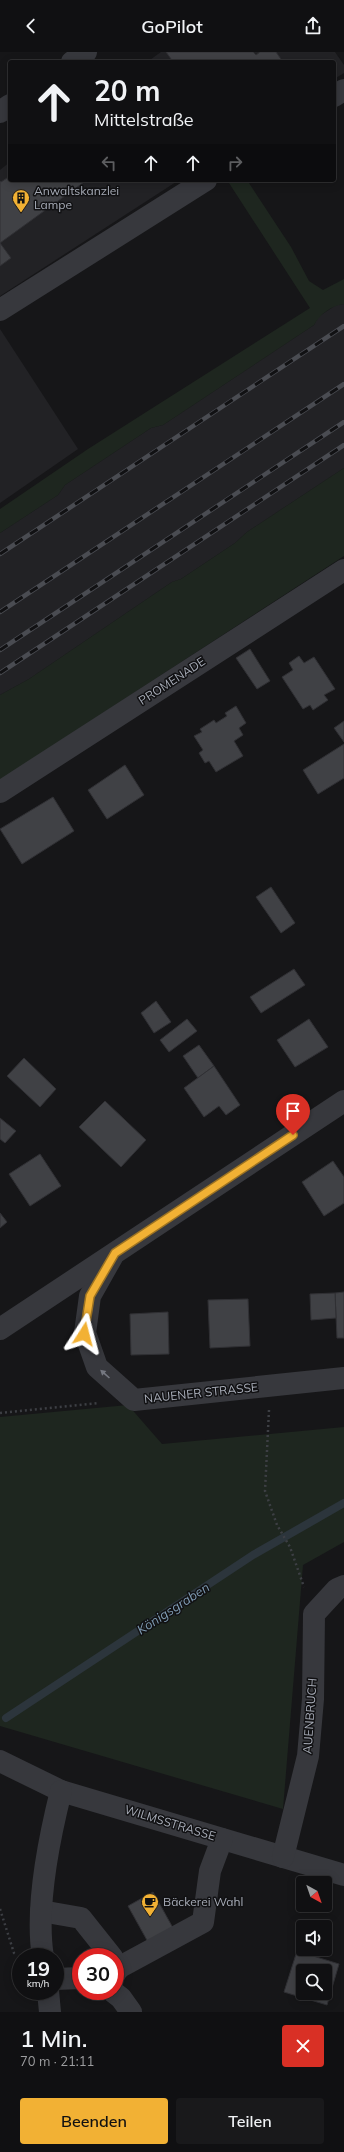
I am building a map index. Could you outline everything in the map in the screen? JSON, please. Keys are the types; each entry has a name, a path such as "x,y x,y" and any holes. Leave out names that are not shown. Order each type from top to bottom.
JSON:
{"street":[{"path":"75,60 86,52"},
{"path":"0,310 203,182"},
{"name":"PROMENADE","path":"0,792 344,570"},
{"path":"0,1329 344,1101"},
{"name":"NAUENER STRASSE","path":"115,1253 90,1296 84,1334 97,1367 134,1400 344,1378"},
{"path":"314,1614 337,1589 344,1586"},
{"name":"AUENBRUCH","path":"283,1857 308,1756 313,1699 314,1614"},
{"name":"WILMSSTRASSE","path":"0,1761 61,1791 344,1875"},
{"path":"42,1948 42,1897 55,1817 61,1791"},
{"path":"124,1960 203,1922 210,1871 222,1839"},
{"path":"42,1910 81,1918 104,1948"},
{"path":"49,2000 50,2012"},
{"path":"122,2000 131,2012"}],"path":[{"path":"272,1385 268,1425 265,1491 277,1525 290,1547 314,1614"},
{"path":"0,1413 134,1400"},
{"path":"0,1909 12,1948"}],"shaded area":[{"path":"161,52 335,52 344,65 344,73 336,78 336,60 150,60"},
{"path":"8,164 8,182 176,182 0,296 0,170"},
{"path":"248,182 291,247 309,281 323,290 344,279 344,304 326,311 319,317 314,325 163,425 151,428 65,485 58,495 0,533 0,509 88,449 310,308 229,183"},
{"path":"344,304 344,468 247,532 235,543 181,579 172,582 29,679 0,695 0,533 58,495 65,485 151,428 163,425 314,325 318,317 336,305"},
{"path":"0,329 78,449 0,503"},
{"path":"344,468 344,556 0,780 0,695 29,679 172,582 181,579 235,543 247,532"},
{"path":"128,1405 162,1444 344,1427 344,1542 303,1565 283,1809 0,1726 0,1417"}],"building":[{"path":"166,52 253,52 256,55 260,52 276,52 282,60 170,60 171,59"},
{"name":"Anwaltskanzlei Lampe","path":"8,177 8,182 84,182 0,243 0,181 1,182"},
{"path":"0,243 11,258 0,266"},
{"path":"250,649 270,681 257,689 236,658"},
{"path":"299,656 304,663 314,657 335,689 324,695 328,700 313,710 310,705 303,709 282,677 293,670 289,663"},
{"path":"236,706 246,723 239,728 243,735 234,741 243,756 216,772 209,761 205,763 199,753 203,750 194,736 202,732 200,729 214,720 216,723 227,716 225,713"},
{"path":"344,721 344,742 334,728"},
{"path":"344,744 344,778 318,794 303,770"},
{"path":"125,765 144,795 107,819 88,790"},
{"path":"53,797 74,831 22,864 0,829"},
{"path":"271,887 295,923 281,933 256,897"},
{"path":"294,969 305,985 261,1013 250,997"},
{"path":"156,1001 171,1022 154,1033 141,1013"},
{"path":"187,1019 197,1031 169,1052 160,1040"},
{"path":"309,1019 328,1047 295,1067 277,1040"},
{"path":"199,1045 214,1066 198,1078 183,1056"},
{"path":"24,1058 56,1089 40,1107 7,1076"},
{"path":"214,1066 240,1105 226,1115 219,1106 204,1117 184,1088"},
{"path":"105,1101 146,1140 121,1167 79,1127"},
{"path":"0,1118 16,1131 5,1143 0,1139"},
{"path":"40,1154 61,1186 30,1206 9,1174"},
{"path":"333,1161 344,1177 344,1203 324,1216 302,1182"},
{"path":"0,1213 7,1222 0,1228"},
{"path":"344,1292 344,1338 337,1338 335,1293"},
{"path":"335,1293 336,1318 311,1320 310,1294"},
{"path":"248,1299 250,1346 210,1348 208,1300"},
{"path":"168,1312 169,1354 131,1355 130,1314"},
{"name":"Bäckerei Wahl","path":"153,1892 173,1928 148,1942 128,1906"},
{"path":"296,1954 296,1956 313,1956 339,1964 332,1988 332,1964 296,1964 296,1996 284,1992"},
{"path":"310,2000 328,2000 327,2005"}],"waterway":[{"name":"Königsgraben","path":"6,1718 253,1555 344,1503"}],"railway":[{"path":"0,554 344,326"},
{"path":"0,612 344,384"},
{"path":"0,650 344,422"},
{"path":"0,673 344,445"}],"place":[{"name":"Anwaltskanzlei Lampe","path":"21,213"},
{"name":"Bäckerei Wahl","path":"150,1917"}],"route":[{"path":"84,1334 90,1296 115,1253 293,1135"}]}
